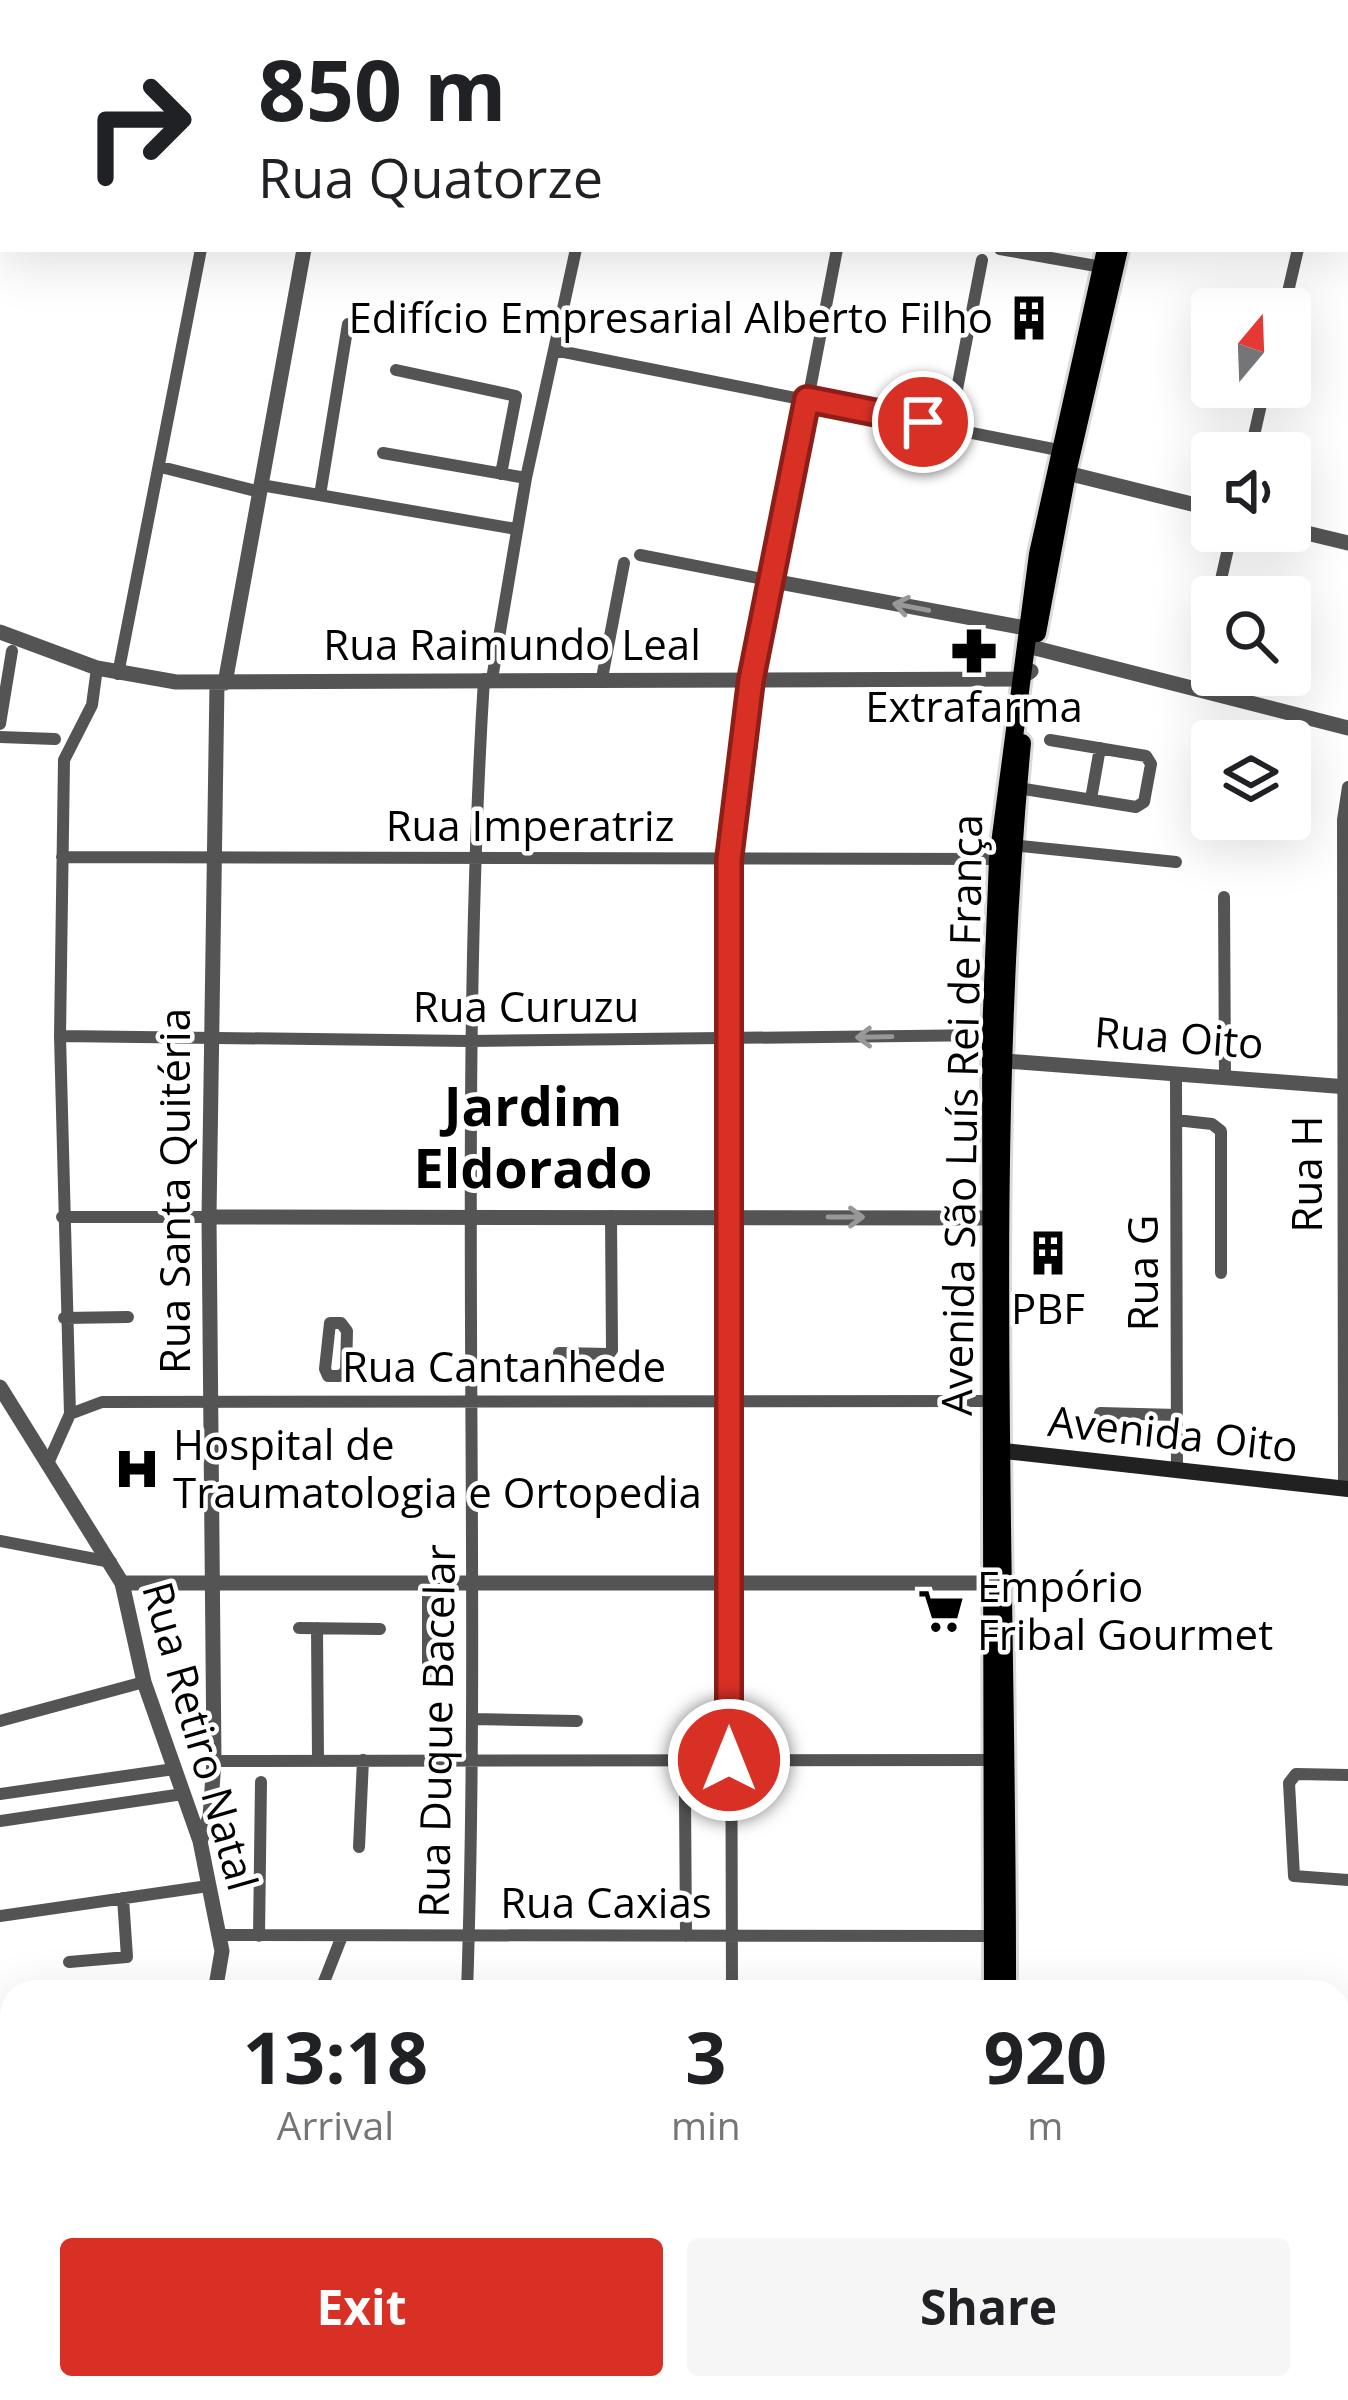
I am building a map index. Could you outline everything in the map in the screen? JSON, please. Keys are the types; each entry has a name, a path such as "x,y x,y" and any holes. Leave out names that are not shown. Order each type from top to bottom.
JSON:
{"main road":[{"name":"Avenida São Luís Rei de França","path":"1007,1980 992,1036 1005,852 1025,675 1035,648 1066,472 1118,252"},
{"name":"Avenida São Luís Rei de França","path":"993,1980 992,1583 998,1454 991,1400 1005,1061 1005,852 1018,788 1026,628 1058,450 1104,258"},
{"name":"Avenida Oito","path":"998,1454 1346,1489"}],"street":[{"path":"118,674 200,252"},
{"name":"Rua Santa Quitéria","path":"200,1841 210,1817 214,1761 208,1217 212,856 221,683 303,252"},
{"name":"Rua Duque Bacelar","path":"467,1980 474,1760 469,1216 473,860 488,679 575,252"},
{"path":"731,1980 729,860 751,680 836,252"},
{"path":"1035,252 1104,258"},
{"path":"1289,288 1297,252"},
{"path":"961,430 957,389 982,260"},
{"path":"320,495 348,324"},
{"path":"554,350 1058,450"},
{"path":"396,370 516,396 501,474"},
{"path":"382,453 526,478"},
{"path":"161,467 260,489 517,529"},
{"path":"1066,472 1191,504"},
{"path":"1311,534 1348,544"},
{"path":"640,555 1026,628"},
{"path":"602,678 624,563"},
{"name":"Rua Raimundo Leal","path":"0,632 118,674 221,683 1025,675"},
{"path":"1035,648 1191,686"},
{"path":"0,724 12,651"},
{"path":"50,1461 70,1414 60,1036 64,760 92,705 97,668"},
{"path":"1230,696 1348,728"},
{"path":"0,737 55,739"},
{"path":"1018,788 1141,806 1151,764 1147,756 1050,740"},
{"path":"1091,800 1100,748"},
{"name":"Rua H","path":"1346,1489 1343,820 1348,787"},
{"name":"Rua Imperatriz","path":"62,857 729,860 1005,852 1176,862"},
{"path":"1224,897 1226,1078"},
{"name":"Rua Curuzu","path":"60,1036 470,1041 992,1036"},
{"name":"Rua Oito","path":"1005,1061 1344,1087"},
{"name":"Rua G","path":"1176,1075 1177,1470"},
{"path":"1176,1120 1212,1124 1221,1131 1221,1273"},
{"path":"62,1217 998,1212"},
{"path":"559,1353 609,1354 612,1350 611,1216"},
{"path":"64,1318 128,1317"},
{"path":"340,1376 340,1398"},
{"name":"Rua Retiro Natal","path":"0,1387 122,1583 144,1682 200,1841 222,1965 218,1980"},
{"name":"Rua Cantanhede","path":"70,1414 102,1402 340,1398 991,1400"},
{"path":"1100,1413 1177,1415"},
{"path":"0,1541 112,1562"},
{"path":"428,1582 428,1676"},
{"path":"122,1583 992,1583"},
{"path":"299,1628 380,1630"},
{"path":"317,1628 318,1760"},
{"path":"0,1720 144,1682"},
{"path":"474,1719 577,1720"},
{"path":"359,1847 363,1760"},
{"path":"214,1761 993,1760"},
{"path":"0,1794 174,1769"},
{"path":"1348,1775 1291,1779 1294,1876 1348,1880"},
{"path":"259,1936 261,1782"},
{"path":"0,1821 183,1794"},
{"path":"685,1797 686,1936"},
{"path":"0,1916 208,1886"},
{"path":"69,1962 127,1957 123,1898"},
{"name":"Rua Caxias","path":"218,1935 729,1936 873,1941 993,1936"},
{"path":"325,1980 342,1936"}],"place":[{"name":"Edifício Empresarial Alberto Filho","path":"1029,318"},
{"name":"Extrafarma","path":"974,651"},
{"name":"PBF","path":"1048,1253"},
{"name":"Hospital de Traumatologia e Ortopedia","path":"137,1469"},
{"name":"Empório Fribal Gourmet","path":"941,1611"}],"district":[{"name":"Jardim Eldorado","path":"533,1138"}],"route":[{"path":"729,1760 729,860 739,760 807,399 923,422"}]}
